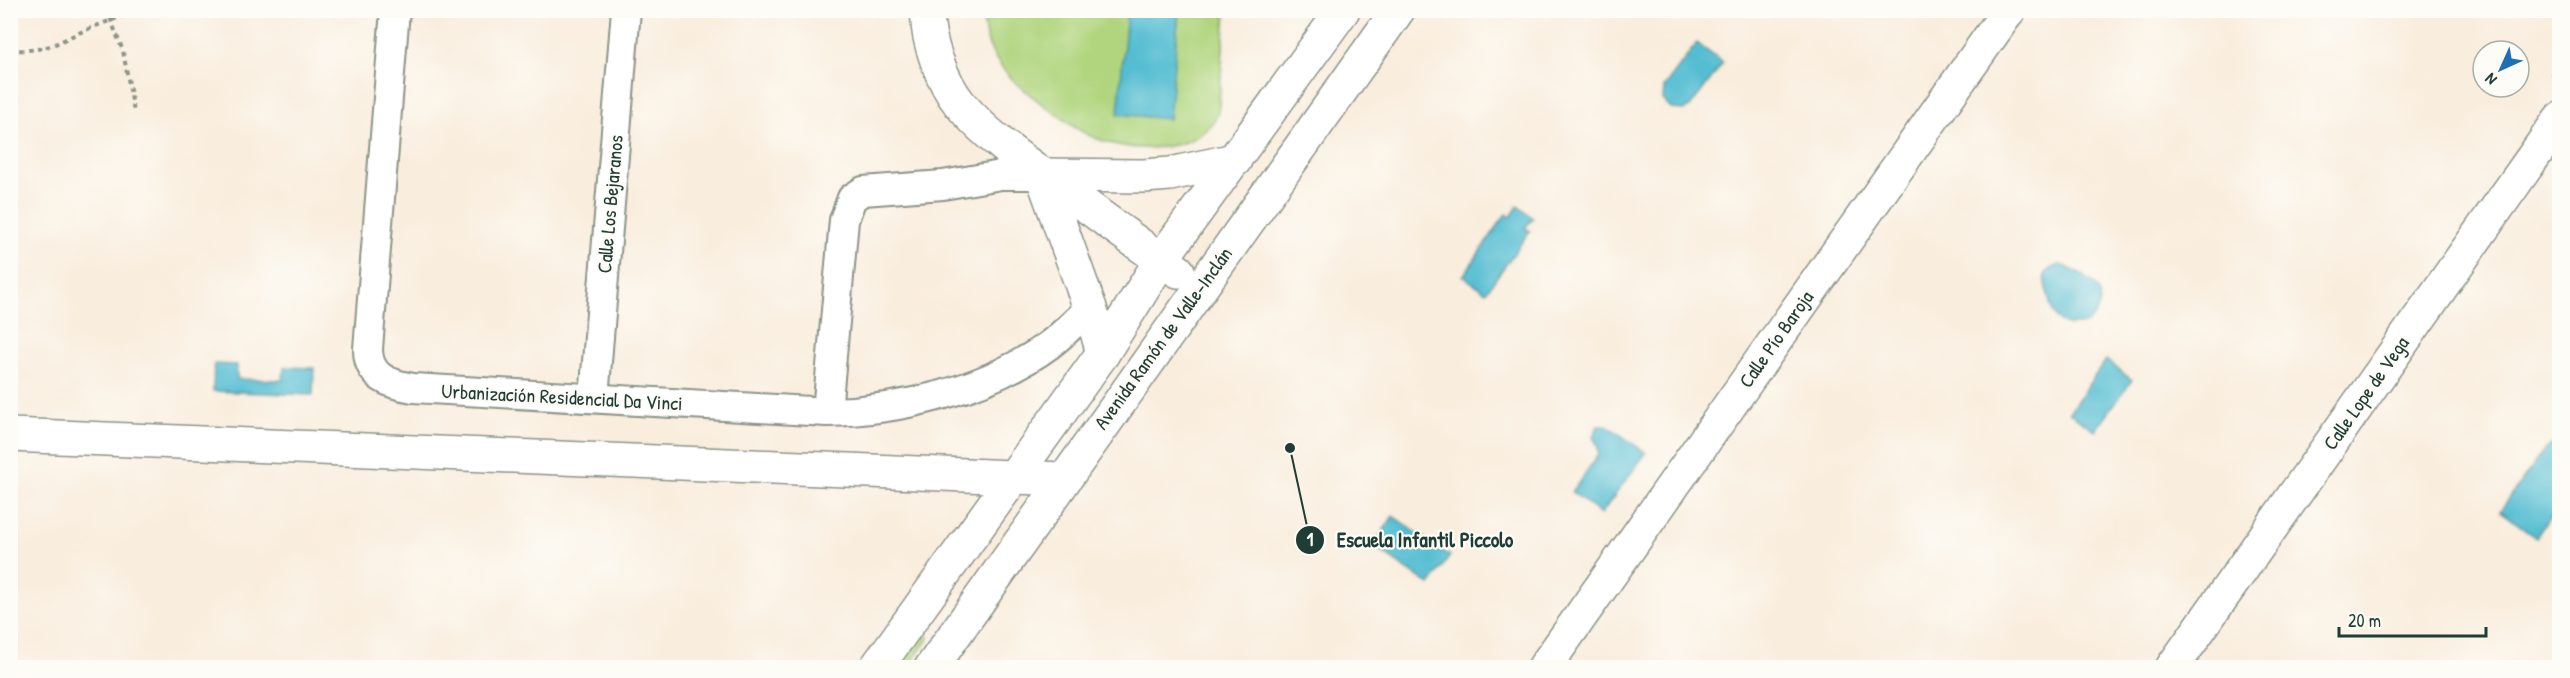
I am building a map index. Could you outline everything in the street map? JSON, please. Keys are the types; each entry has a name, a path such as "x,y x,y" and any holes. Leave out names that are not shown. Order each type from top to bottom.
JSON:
{"street":[{"path":"928,10 934,52 946,82 960,104 986,129 1042,174 1201,286"},
{"path":"1161,260 1342,10"},
{"name":"Avenida Ramón de Valle-Inclán","path":"931,668 1398,10"},
{"name":"Calle Pío Baroja","path":"1544,668 2008,10"},
{"name":"Calle Lope de Vega","path":"2172,668 2559,119"},
{"path":"1042,174 1144,176 1170,174 1235,160"},
{"path":"1042,174 1090,308 1103,353"},
{"name":"Avenida Ramón de Valle-Inclán","path":"876,668 1103,353 1161,260"},
{"path":"10,435 1063,479"}],"lane":[{"name":"Urbanización Residencial Da Vinci","path":"395,10 368,349 373,370 389,383 413,388 827,412 865,411 911,402 983,380 1019,364 1050,344 1090,308"},
{"name":"Calle Los Bejaranos","path":"594,398 626,10"},
{"path":"827,412 844,219 852,198 863,191 878,189 943,185 1001,175 1042,174"}],"path":[{"path":"107,10 123,51 134,112"},
{"path":"10,50 34,51 54,46 89,28 141,10"}],"green space":[{"path":"984,11 1226,11 1217,115 1211,125 1201,134 1185,142 1169,146 1127,147 1092,137 1042,104 1005,71 988,44 984,28"},
{"path":"922,633 929,638 908,667 898,667"}],"water":[{"path":"1127,11 1179,11 1169,119 1118,114"},
{"path":"1697,43 1723,63 1690,107 1684,110 1671,109 1663,100 1664,87"},
{"path":"1518,206 1533,218 1525,228 1530,231 1486,292 1463,276 1506,214 1511,217"},
{"path":"2059,265 2084,277 2099,291 2099,307 2085,324 2070,325 2060,322 2051,307 2044,279 2047,271"},
{"path":"2106,360 2132,380 2095,431 2069,412"},
{"path":"214,364 237,365 237,379 283,380 284,367 314,368 313,395 213,391"},
{"path":"1607,425 1646,453 1601,514 1572,492 1598,455 1598,447 1593,436 1598,426"},
{"path":"2559,440 2559,504 2536,537 2500,511 2544,450"},
{"path":"1393,516 1450,556 1430,585 1373,546"}],"place":[{"name":"Escuela Infantil Piccolo","path":"1290,448"}]}
